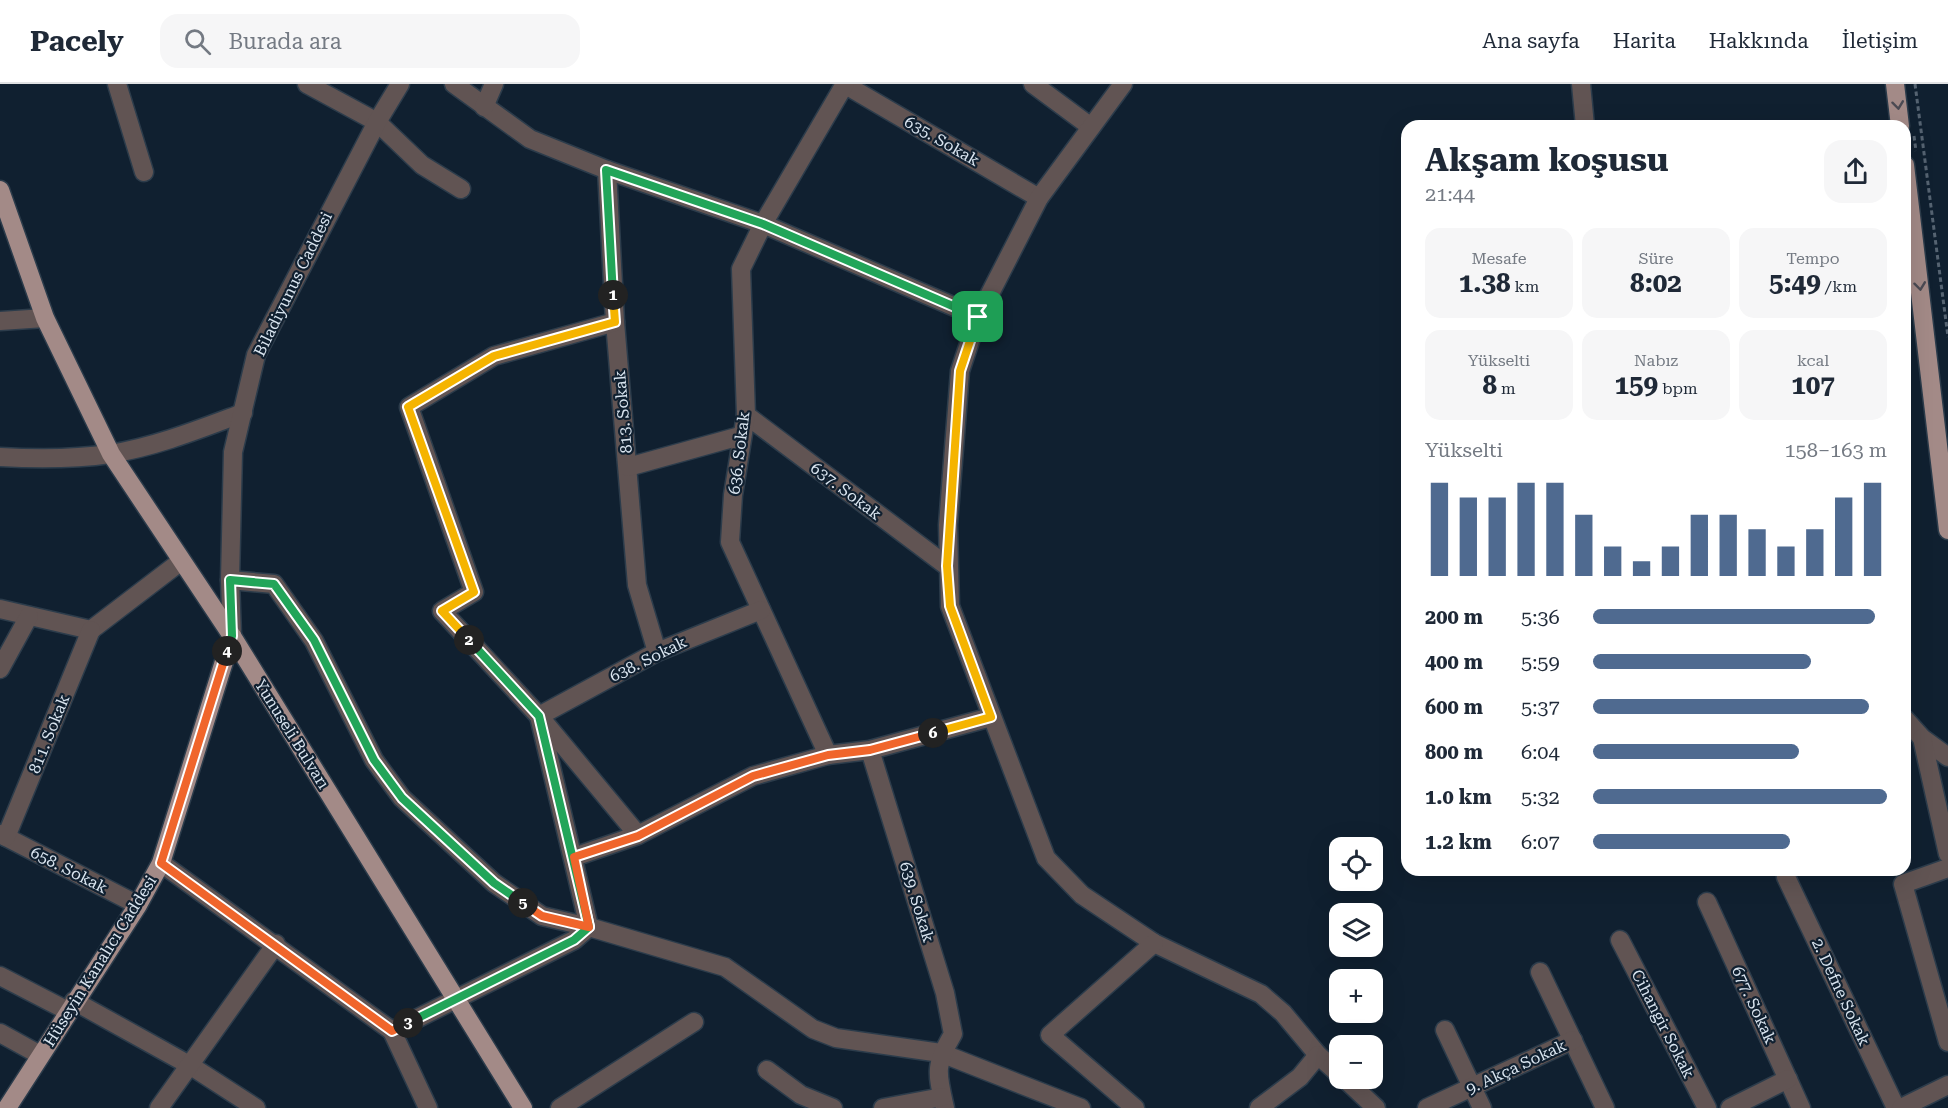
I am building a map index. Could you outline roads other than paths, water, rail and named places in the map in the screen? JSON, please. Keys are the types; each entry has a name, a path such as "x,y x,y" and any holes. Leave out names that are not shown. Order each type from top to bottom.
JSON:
{"main road":[{"path":"1895,84 1899,120"},
{"name":"Yunuseli Bulvarı","path":"0,190 45,318 111,454 180,562 232,636 523,1108"},
{"path":"1911,216 1948,530"},
{"name":"Hüseyin Kanalıcı Caddesi","path":"7,1108 138,905 161,863 232,636"}],"street":[{"path":"117,84 144,172"},
{"path":"307,84 377,122 422,165 461,189"},
{"name":"Biladiyunus Caddesi","path":"232,636 230,580 233,452 256,355 377,122 400,84"},
{"path":"454,84 530,139 606,170 763,224 978,317"},
{"path":"483,107 494,84"},
{"name":"635. Sokak","path":"845,84 1039,198"},
{"name":"636. Sokak","path":"828,755 730,542 740,436 746,415 741,269 763,224 845,84"},
{"path":"1033,84 1091,127"},
{"path":"1123,84 1039,198 978,317 960,371 947,566 950,606 1046,858 1082,895 1155,944 1262,994 1283,1013 1329,1065"},
{"path":"1581,84 1584,120"},
{"name":"813. Sokak","path":"606,170 615,322 637,585 657,652"},
{"path":"0,321 45,318"},
{"path":"615,322 494,356 408,407 474,592 442,611 539,716 638,836"},
{"path":"0,457 23,459 111,454 189,433 243,413"},
{"name":"637. Sokak","path":"746,415 947,566"},
{"path":"628,467 740,436"},
{"path":"0,609 92,630 180,562"},
{"path":"230,580 274,584 314,640 374,760 402,798 494,883 542,916 589,927 725,967 813,1029 836,1038 941,1053 1082,1108"},
{"name":"638. Sokak","path":"539,716 657,652 761,610"},
{"path":"0,669 28,616"},
{"name":"811. Sokak","path":"3,836 92,630"},
{"path":"539,716 589,927"},
{"path":"574,857 638,836 753,776 828,755 870,750 991,717"},
{"path":"1911,726 1922,738 1948,757"},
{"path":"1922,738 1948,854"},
{"name":"639. Sokak","path":"870,750 945,993 952,1034 941,1053 937,1071 944,1102"},
{"name":"658. Sokak","path":"3,836 138,905"},
{"path":"161,863 276,944 392,1031 428,1108"},
{"path":"1948,868 1903,884 1948,1042"},
{"name":"2. Defne Sokak","path":"1786,877 1896,1108"},
{"name":"677. Sokak","path":"1707,902 1801,1108"},
{"path":"392,1031 574,940 589,927"},
{"name":"Cihangir Sokak","path":"1620,940 1707,1108"},
{"path":"159,1108 276,944"},
{"path":"1135,1108 1050,1035 1155,944"},
{"path":"1540,972 1605,1108"},
{"path":"0,976 71,1006 191,1066 256,1108"},
{"path":"560,1108 694,1022"},
{"path":"1445,1030 1482,1108"},
{"path":"0,1033 40,1055"},
{"name":"9. Akça Sokak","path":"1427,1108 1573,1040"},
{"path":"1259,1108 1300,1077 1318,1055"},
{"path":"768,1070 801,1095 833,1108"},
{"path":"1730,1108 1788,1079"},
{"path":"1901,1108 1948,1085"},
{"path":"1356,1089 1376,1108"},
{"path":"882,1108 944,1102"}]}
